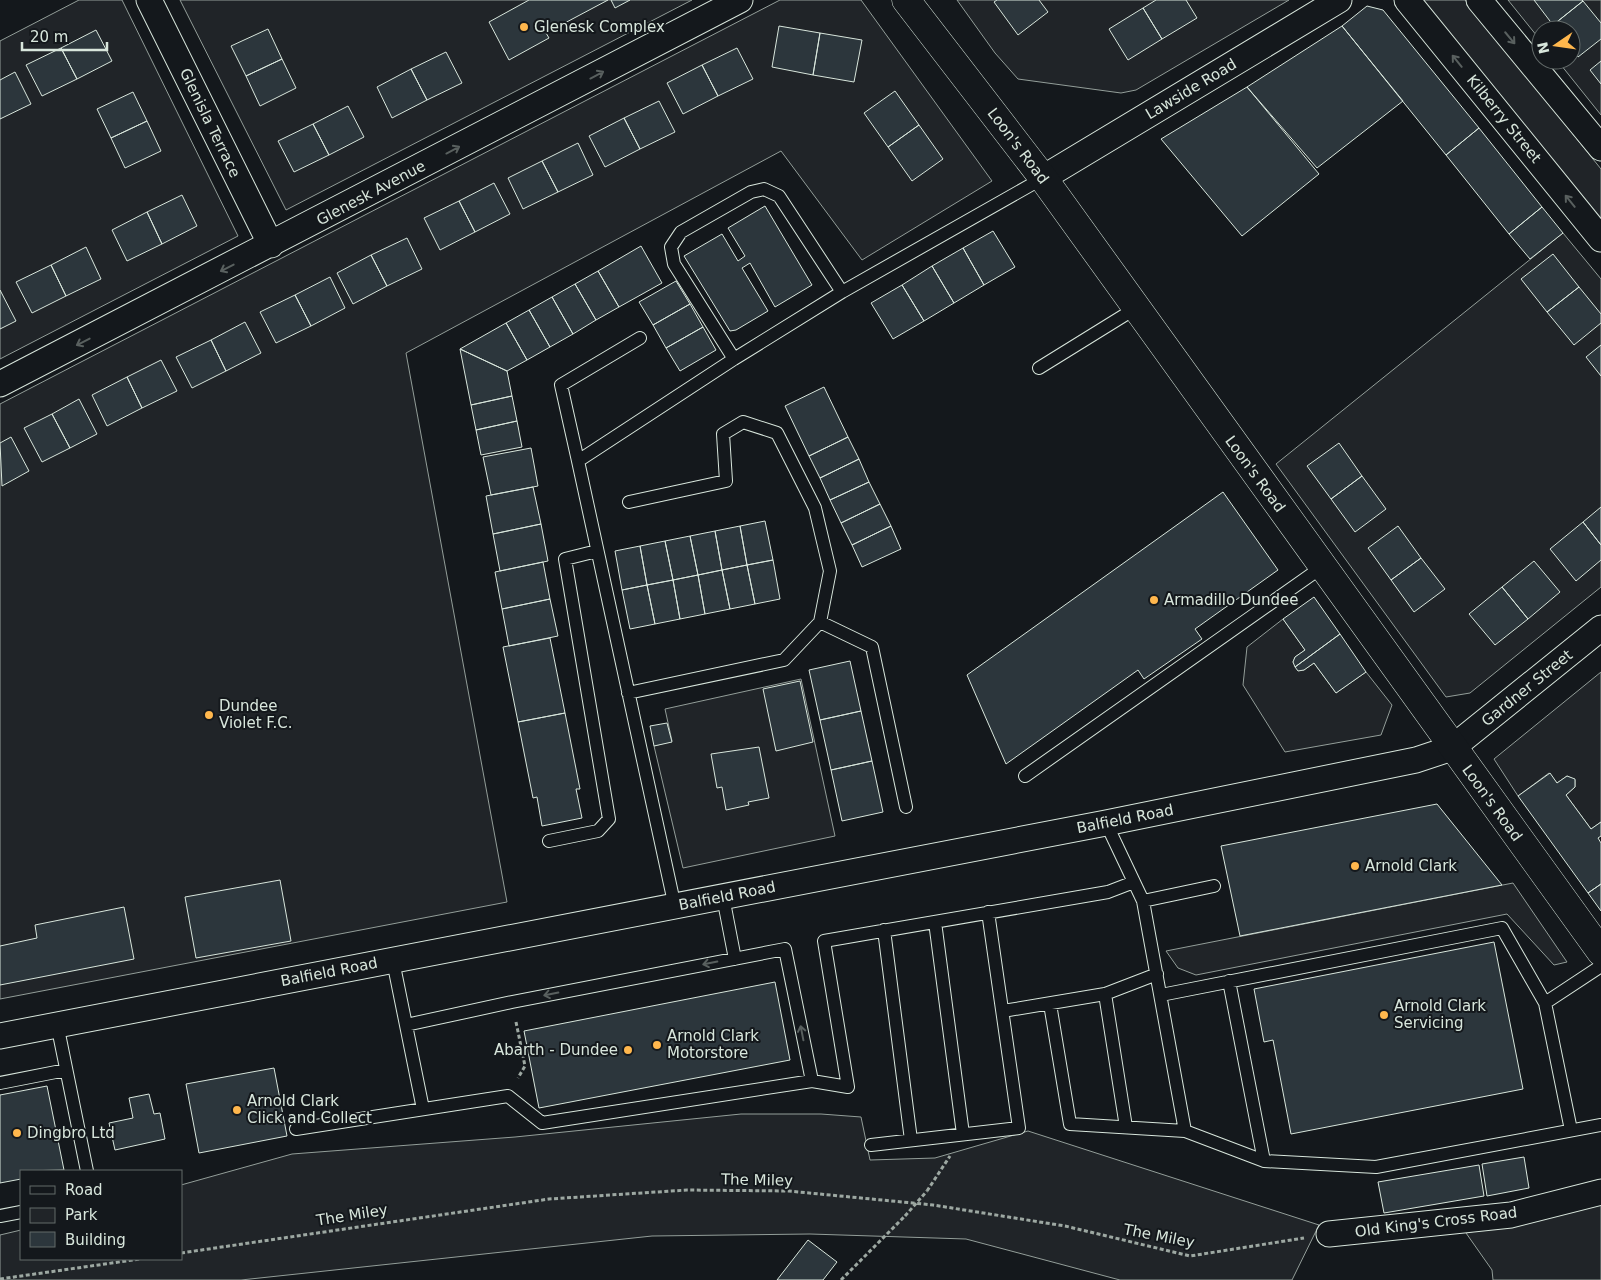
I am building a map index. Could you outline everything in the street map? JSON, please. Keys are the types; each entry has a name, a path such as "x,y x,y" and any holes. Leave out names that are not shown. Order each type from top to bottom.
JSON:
{"street":[{"name":"Glenisla Terrace","path":"149,0 271,245"},
{"name":"Glenesk Avenue","path":"0,384 740,0"},
{"name":"Loon's Road","path":"906,0 1043,178 1452,748 1601,952"},
{"name":"Lawside Road","path":"1043,178 1339,0"},
{"name":"Kilberry Street","path":"1408,0 1601,239"},
{"path":"1478,0 1601,148"},
{"name":"Gardner Street","path":"1452,748 1601,628"},
{"name":"Balfield Road","path":"0,1036 1106,824 1416,760 1452,748"},
{"name":"Old King's Cross Road","path":"1329,1234 1511,1215 1601,1192"}],"lane":[{"path":"578,462 734,359 842,292 1043,178"},
{"path":"734,359 674,264 671,246 681,232 751,192 764,189 779,196 842,292"},
{"path":"1039,368 1136,308"},
{"path":"640,338 561,385 674,906"},
{"path":"628,693 784,660 820,622 830,572 815,508 777,433 743,422 723,434 726,482 629,502"},
{"path":"549,841 598,831 609,818 565,559 597,551"},
{"path":"1025,776 1322,567"},
{"path":"820,622 872,647 906,807"},
{"path":"1106,824 1143,901 1185,1131"},
{"path":"296,1129 508,1096 542,1123 812,1081 848,1087 824,941 1108,892 1134,882"},
{"path":"1143,901 1214,886"},
{"path":"723,897 735,959"},
{"path":"871,1144 1019,1128 988,912"},
{"path":"935,922 963,1134"},
{"path":"1161,995 1502,928 1545,1003 1571,1130"},
{"path":"884,930 911,1140"},
{"path":"406,1026 512,1002 785,949 812,1081"},
{"path":"393,961 423,1109"},
{"path":"1545,1003 1601,966"},
{"path":"1003,1012 1105,994 1157,974"},
{"path":"1229,981 1264,1161"},
{"path":"1105,994 1126,1127"},
{"path":"1050,1004 1070,1124 1185,1131 1264,1161 1376,1167 1601,1125"},
{"path":"57,1024 87,1170"},
{"path":"0,1083 66,1070"},
{"path":"0,1216 20,1212"}],"path":[{"path":"508,1096 525,1066 512,1002"},
{"path":"841,1280 905,1216 927,1191 963,1134"},
{"name":"The Miley","path":"182,1253 549,1198 687,1190 789,1191 933,1205 1065,1226 1190,1256 1329,1234"},
{"path":"0,1279 133,1260"}],"green space":[{"path":"79,0 122,0 238,236 0,359 0,41"},
{"path":"180,0 692,0 286,210"},
{"path":"780,0 861,0 992,181 862,260 781,151 406,353 507,902 0,999 0,404"},
{"path":"957,0 1289,0 1136,90 1121,93 1018,79 995,53"},
{"path":"1422,0 1465,0 1601,169 1601,221"},
{"path":"1508,0 1601,0 1601,115 1565,70 1581,70 1581,20 1531,20 1531,29"},
{"path":"1563,233 1601,279 1601,587 1470,693 1446,697 1276,464"},
{"path":"1283,619 1305,650 1295,657 1293,662 1298,670 1304,670 1314,663 1336,693 1366,672 1392,705 1381,735 1285,752 1243,685 1247,647"},
{"path":"1601,672 1601,822 1591,829 1566,795 1575,787 1575,780 1567,776 1557,783 1549,773 1518,796 1494,759"},
{"path":"801,679 835,836 683,868 654,746 672,741 665,709"},
{"path":"1513,883 1567,962 1554,965 1507,914 1196,975 1178,968 1166,951"},
{"path":"741,1114 821,1114 861,1117 870,1160 935,1158 1028,1131 1319,1225 1292,1280 1120,1280 966,1239 810,1234 652,1236 241,1280 0,1280 0,1235 20,1230 20,1260 182,1260 182,1185 292,1154 515,1137"},
{"path":"1601,1204 1601,1280 1493,1280 1492,1270 1466,1233"}],"building":[{"name":"Glenesk Complex","path":"529,0 608,0 546,33 549,38 509,60 489,22"},
{"name":"Glenesk Complex","path":"611,0 630,0 615,8"},
{"path":"997,0 1039,0 1048,12 1018,35 994,2"},
{"path":"1156,0 1186,0 1197,18 1162,39 1143,8"},
{"path":"1534,0 1583,1 1559,20 1549,20"},
{"path":"1583,1 1601,23 1601,39 1581,55 1581,20 1559,20"},
{"path":"1367,6 1383,10 1479,128 1446,155 1342,26"},
{"path":"1143,8 1162,39 1128,60 1109,29"},
{"path":"779,26 820,33 813,75 772,67"},
{"path":"1342,26 1403,101 1317,168 1247,87"},
{"path":"268,29 282,59 246,76 231,46"},
{"path":"96,30 112,61 77,79 61,48"},
{"path":"820,33 862,40 854,82 813,75"},
{"path":"61,48 77,79 42,96 26,65"},
{"path":"737,48 753,79 718,96 702,65"},
{"path":"446,52 462,83 427,100 411,69"},
{"path":"282,59 296,88 260,106 246,76"},
{"path":"1601,61 1601,84 1590,70"},
{"path":"702,65 718,96 683,114 667,83"},
{"path":"411,69 427,100 392,118 377,87"},
{"path":"15,72 31,104 0,119 0,80"},
{"path":"1247,87 1319,174 1242,236 1161,139"},
{"path":"895,91 919,125 888,147 864,113"},
{"path":"133,92 147,121 111,138 97,109"},
{"path":"659,101 675,132 640,149 624,118"},
{"path":"348,106 364,137 329,155 313,124"},
{"path":"624,118 640,149 605,167 589,136"},
{"path":"147,121 161,151 125,168 111,138"},
{"path":"313,124 329,155 294,172 278,141"},
{"path":"919,125 943,159 912,181 888,147"},
{"path":"1479,128 1542,207 1509,234 1446,155"},
{"path":"578,143 593,175 558,192 542,161"},
{"path":"542,161 558,192 523,209 508,178"},
{"path":"494,183 510,214 475,232 459,201"},
{"path":"182,195 197,226 162,244 147,212"},
{"path":"459,201 475,232 440,250 424,218"},
{"path":"765,206 812,285 775,307 750,263 742,268 768,311 736,330 730,331 684,256 722,234 738,261 745,256 728,228"},
{"path":"1542,207 1563,233 1530,259 1509,234"},
{"path":"147,212 162,244 127,261 112,230"},
{"path":"993,231 1015,267 984,285 963,248"},
{"path":"407,238 422,269 387,286 371,255"},
{"path":"641,246 662,283 619,307 598,271"},
{"path":"86,247 101,279 66,296 51,265"},
{"path":"963,248 984,285 954,303 932,266"},
{"path":"1553,254 1579,287 1547,312 1521,279"},
{"path":"371,255 387,286 353,304 337,273"},
{"path":"51,265 66,296 32,313 16,282"},
{"path":"932,266 954,303 924,321 902,285"},
{"path":"598,271 619,307 596,320 575,284"},
{"path":"330,277 345,308 311,326 295,295"},
{"path":"676,281 690,304 653,325 639,302"},
{"path":"575,284 596,320 573,334 552,297"},
{"path":"902,285 924,321 893,339 871,303"},
{"path":"1579,287 1601,314 1601,323 1574,345 1547,312"},
{"path":"0,290 16,321 0,329"},
{"path":"295,295 311,326 276,343 260,312"},
{"path":"552,297 573,334 550,347 529,310"},
{"path":"690,304 703,327 666,348 653,325"},
{"path":"529,310 550,347 527,360 506,323"},
{"path":"245,322 261,353 226,371 211,340"},
{"path":"506,323 527,360 507,371 460,349"},
{"path":"703,327 716,350 680,371 666,348"},
{"path":"211,340 226,371 192,388 176,357"},
{"path":"1601,345 1601,376 1586,357"},
{"path":"460,349 507,371 512,396 471,405"},
{"path":"161,360 177,391 142,408 127,377"},
{"path":"127,377 142,408 107,426 92,395"},
{"path":"824,387 848,437 809,456 785,406"},
{"path":"512,396 517,421 476,430 471,405"},
{"path":"79,399 97,434 70,448 52,414"},
{"path":"52,414 70,448 42,462 24,428"},
{"path":"517,421 522,447 481,455 476,430"},
{"path":"11,437 29,471 2,486 0,443"},
{"path":"848,437 859,459 820,478 809,456"},
{"path":"1339,443 1362,476 1331,499 1307,466"},
{"path":"531,448 538,486 491,495 483,457"},
{"path":"859,459 869,482 830,500 820,478"},
{"path":"1362,476 1386,509 1355,532 1331,499"},
{"path":"869,482 880,504 841,523 830,500"},
{"path":"533,487 541,524 493,534 486,496"},
{"name":"Armadillo Dundee","path":"1223,492 1278,570 1195,629 1202,639 1144,679 1138,670 1006,764 967,675"},
{"path":"880,504 891,526 852,545 841,523"},
{"path":"1601,507 1601,545 1583,522"},
{"path":"765,521 773,560 747,565 740,526"},
{"path":"1583,522 1601,545 1601,560 1576,581 1550,549"},
{"path":"541,524 548,561 500,571 493,534"},
{"path":"740,526 747,565 722,570 715,531"},
{"path":"891,526 901,549 862,567 852,545"},
{"path":"1398,526 1421,558 1391,580 1368,548"},
{"path":"715,531 722,570 698,575 690,536"},
{"path":"690,536 698,575 673,580 665,541"},
{"path":"665,541 673,580 647,585 640,546"},
{"path":"640,546 647,585 622,590 615,551"},
{"path":"1421,558 1445,589 1414,612 1391,580"},
{"path":"773,560 780,599 755,604 747,565"},
{"path":"1534,561 1560,592 1528,619 1502,587"},
{"path":"543,562 550,599 502,609 495,572"},
{"path":"747,565 755,604 730,609 722,570"},
{"path":"722,570 730,609 705,614 698,575"},
{"path":"698,575 705,614 680,619 673,580"},
{"path":"673,580 680,619 655,624 647,585"},
{"path":"647,585 655,624 630,629 622,590"},
{"path":"1502,587 1528,619 1495,645 1469,614"},
{"path":"1314,597 1340,634 1295,667 1293,662 1295,657 1305,650 1283,619"},
{"path":"550,599 558,636 509,646 502,609"},
{"path":"1340,634 1366,672 1336,693 1314,663 1304,670 1298,671 1295,667"},
{"path":"550,638 565,713 518,722 503,647"},
{"path":"850,661 861,711 820,720 809,670"},
{"path":"800,681 813,742 776,751 763,689"},
{"path":"861,711 872,761 831,770 820,720"},
{"path":"565,713 580,789 576,789 582,818 542,826 537,797 533,798 518,722"},
{"path":"667,723 672,742 654,746 650,726"},
{"path":"759,747 769,798 748,802 749,805 726,810 722,787 717,788 711,754"},
{"path":"872,761 883,812 842,821 831,770"},
{"path":"1550,773 1557,783 1567,776 1575,779 1575,787 1566,795 1591,829 1601,822 1601,836 1598,838 1601,843 1601,884 1588,893 1518,796"},
{"name":"Arnold Clark","path":"1437,804 1502,885 1240,936 1221,846"},
{"path":"280,880 291,941 196,958 185,897"},
{"path":"1601,884 1601,911 1588,893"},
{"path":"124,907 134,959 0,985 0,946 37,938 35,925"},
{"name":"Arnold Clark Servicing","path":"1494,942 1523,1089 1291,1134 1273,1040 1264,1042 1254,989"},
{"name":"Arnold Clark Motorstore","path":"775,982 790,1060 539,1108 524,1031"},
{"name":"Arnold Clark Click and Collect","path":"274,1068 287,1136 199,1153 186,1084"},
{"path":"47,1086 64,1170 20,1170 20,1179 0,1183 0,1095"},
{"path":"149,1094 154,1114 160,1113 165,1139 115,1150 109,1123 133,1118 129,1098"},
{"path":"1524,1157 1529,1188 1487,1196 1482,1164"},
{"path":"1479,1165 1484,1196 1384,1213 1378,1182"},
{"path":"808,1240 837,1262 823,1280 777,1280"}],"place":[{"name":"Glenesk Complex","path":"524,27"},
{"name":"Armadillo Dundee","path":"1154,600"},
{"name":"Dundee Violet F.C.","path":"209,715"},
{"name":"Arnold Clark","path":"1355,866"},
{"name":"Arnold Clark Servicing","path":"1384,1015"},
{"name":"Arnold Clark Motorstore","path":"657,1045"},
{"name":"Abarth - Dundee","path":"628,1050"},
{"name":"Arnold Clark Click and Collect","path":"237,1110"},
{"name":"Dingbro Ltd","path":"17,1133"}]}
